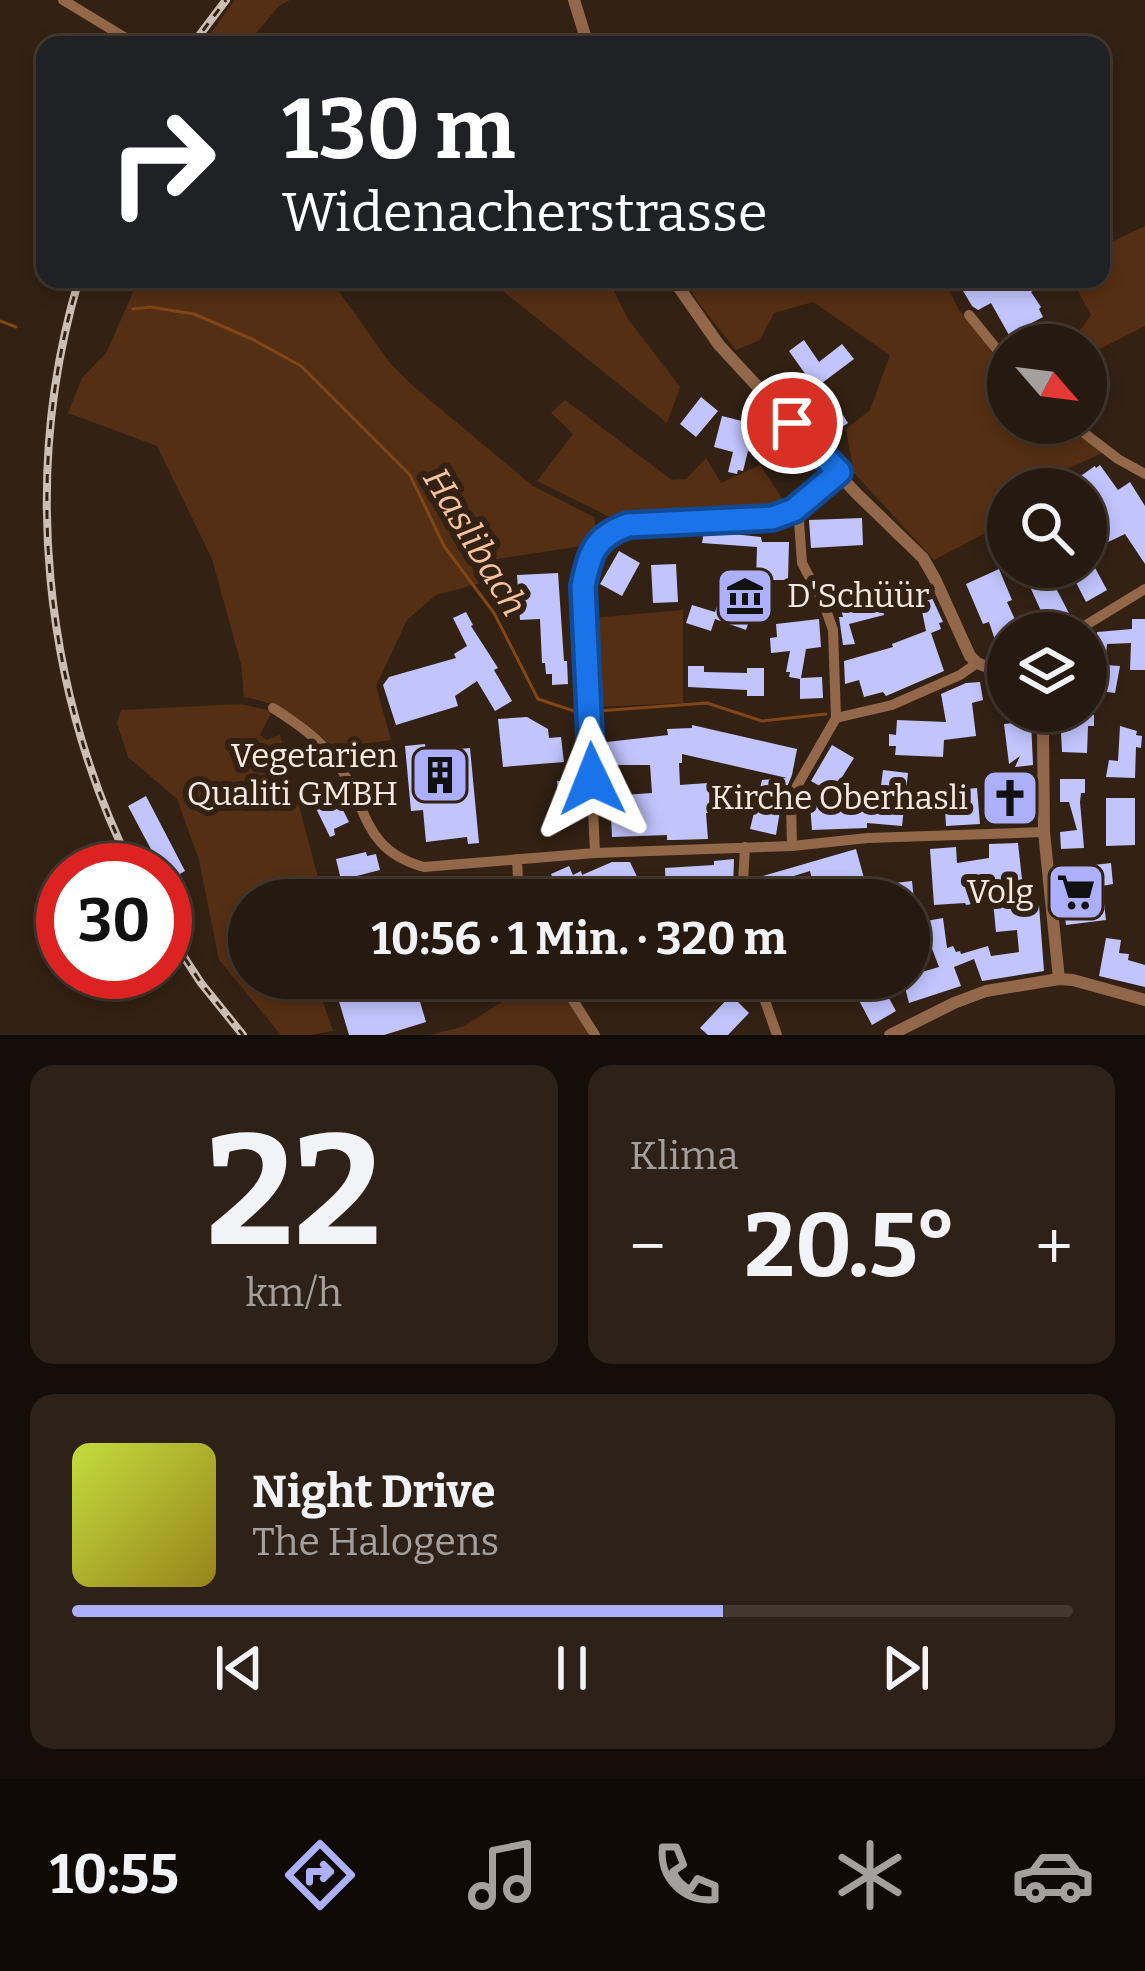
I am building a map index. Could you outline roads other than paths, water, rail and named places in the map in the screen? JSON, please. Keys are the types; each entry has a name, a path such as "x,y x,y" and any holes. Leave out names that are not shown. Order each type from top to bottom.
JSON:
{"street":[{"path":"63,0 122,36"},
{"path":"574,0 585,36"},
{"path":"679,288 719,345 856,493 908,540 928,565 970,656 987,667"},
{"path":"969,315 987,337"},
{"path":"1098,444 1145,474"},
{"path":"596,853 583,586 596,543 628,525 772,518 794,510 839,472"},
{"path":"792,846 791,802 836,718 831,622 806,573 800,521 794,510"},
{"path":"1107,612 1145,589"},
{"path":"836,718 892,705 977,663"},
{"path":"273,708 314,736 341,768 371,832 408,863 424,867 596,853 1044,832"},
{"path":"1041,732 1044,832 1059,980"},
{"path":"743,879 745,848"},
{"path":"517,859 518,879"},
{"path":"890,1035 986,991 1059,980 1145,1000"},
{"path":"573,999 595,1035"},
{"path":"765,999 778,1035"}],"waterway":[{"name":"Haslibach","path":"133,309 194,314 301,366 410,475 444,546 494,613 538,699 577,712"},
{"name":"Haslibach","path":"0,321 16,327"},
{"name":"Haslibach","path":"597,711 707,703 762,721 826,714"}],"railway":[{"path":"199,36 226,0"},
{"path":"77,288 50,428 50,579 78,729 121,843"},
{"path":"192,969 243,1035"}],"place":[{"name":"D'Schüür","path":"745,596"},
{"name":"Vegetarien Qualiti GMBH","path":"440,775"},
{"name":"Kirche Oberhasli","path":"1010,798"},
{"name":"Volg","path":"1076,892"}]}
